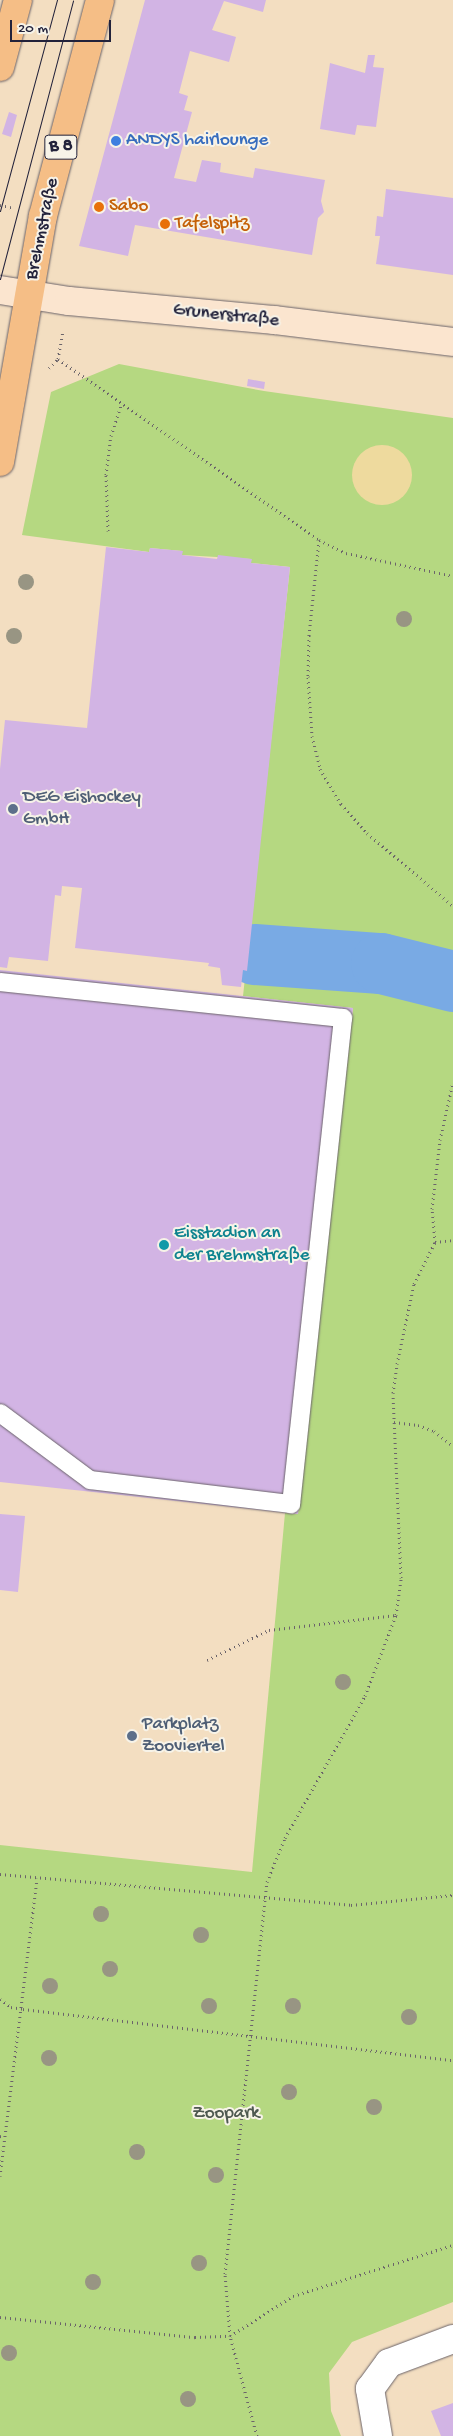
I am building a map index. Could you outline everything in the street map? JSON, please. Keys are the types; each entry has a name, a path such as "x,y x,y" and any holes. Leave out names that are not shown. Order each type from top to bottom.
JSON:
{"main road":[{"path":"0,67 18,0"},
{"name":"Brehmstraße","path":"0,462 43,216 100,0"}],"street":[{"name":"Grunerstraße","path":"0,290 29,296 453,342"},
{"path":"378,2436 370,2389 390,2363 453,2339"}],"lane":[{"path":"0,982 343,1018 291,1504 90,1480 0,1413"}],"path":[{"path":"58,360 319,540 346,553 453,576"},
{"path":"108,531 106,475 111,436 122,403"},
{"path":"319,540 308,635 308,677 312,736 320,769 341,804 367,833 453,906"},
{"path":"257,2436 230,2336 225,2274 265,1897 279,1850 366,1696 396,1614 401,1578 393,1393 406,1316 414,1284 435,1242 432,1210 440,1140 453,1082"},
{"path":"435,1242 453,1240"},
{"path":"394,1422 418,1425 434,1431 453,1446"},
{"path":"207,1660 269,1630 396,1614"},
{"path":"0,1874 351,1905 453,1895"},
{"path":"0,2176 23,2009 37,1878"},
{"path":"0,1999 11,2007 23,2009 453,2060"},
{"path":"0,2136 5,2137"},
{"path":"0,2318 195,2337 230,2336 293,2296 453,2245"}],"green space":[{"name":"Zoopark","path":"119,364 264,391 453,418 453,2302 352,2342 329,2373 331,2411 341,2436 0,2436 0,1845 252,1872 285,1513 298,1514 353,1008 243,996 290,567 251,563 251,559 182,555 182,551 150,548 149,552 22,535 51,392"}],"sand":[{"path":"382,445 398,450 403,454 407,459 412,475 407,491 403,496 398,500 382,505 366,500 361,496 357,491 352,475 357,459 361,454 366,450"}],"building":[{"path":"145,0 266,0 263,12 224,1 212,30 236,37 229,62 190,51 179,93 188,96 184,110 192,112 174,178 196,182 202,160 221,163 220,172 253,178 255,168 325,180 321,201 324,212 318,218 312,255 135,225 128,256 79,246"},
{"path":"368,55 375,55 373,67 384,68 376,127 357,125 355,135 320,129 330,63 365,73"},
{"path":"9,112 17,115 11,137 2,134"},
{"path":"386,189 453,198 453,275 376,264 380,236 375,236 377,216 383,217"},
{"path":"248,379 265,382 264,389 247,386"},
{"path":"106,547 149,552 150,548 183,551 182,555 217,559 218,555 252,559 251,563 290,567 247,971 243,970 241,987 222,985 220,968 208,966 209,963 75,948 82,888 62,886 61,896 55,895 48,961 9,957 7,968 0,967 0,769 5,720 87,728"},
{"name":"Eisstadion an der Brehmstraße","path":"0,970 353,1008 298,1514 0,1482"},
{"path":"0,1514 25,1516 18,1592 0,1590"},
{"path":"453,2403 453,2436 441,2436 431,2411"}],"waterway":[{"path":"254,954 381,963 453,981"}],"tram line":[{"path":"0,211 57,0"},
{"path":"0,279 73,0"}],"place":[{"name":"ANDYS hairlounge","path":"116,141"},
{"name":"Sabo","path":"99,207"},
{"name":"Tafelspitz","path":"165,224"},
{"name":"DEG Eishockey GmbH","path":"13,809"},
{"name":"Eisstadion an der Brehmstraße","path":"164,1245"},
{"name":"Parkplatz Zooviertel","path":"132,1736"}]}
